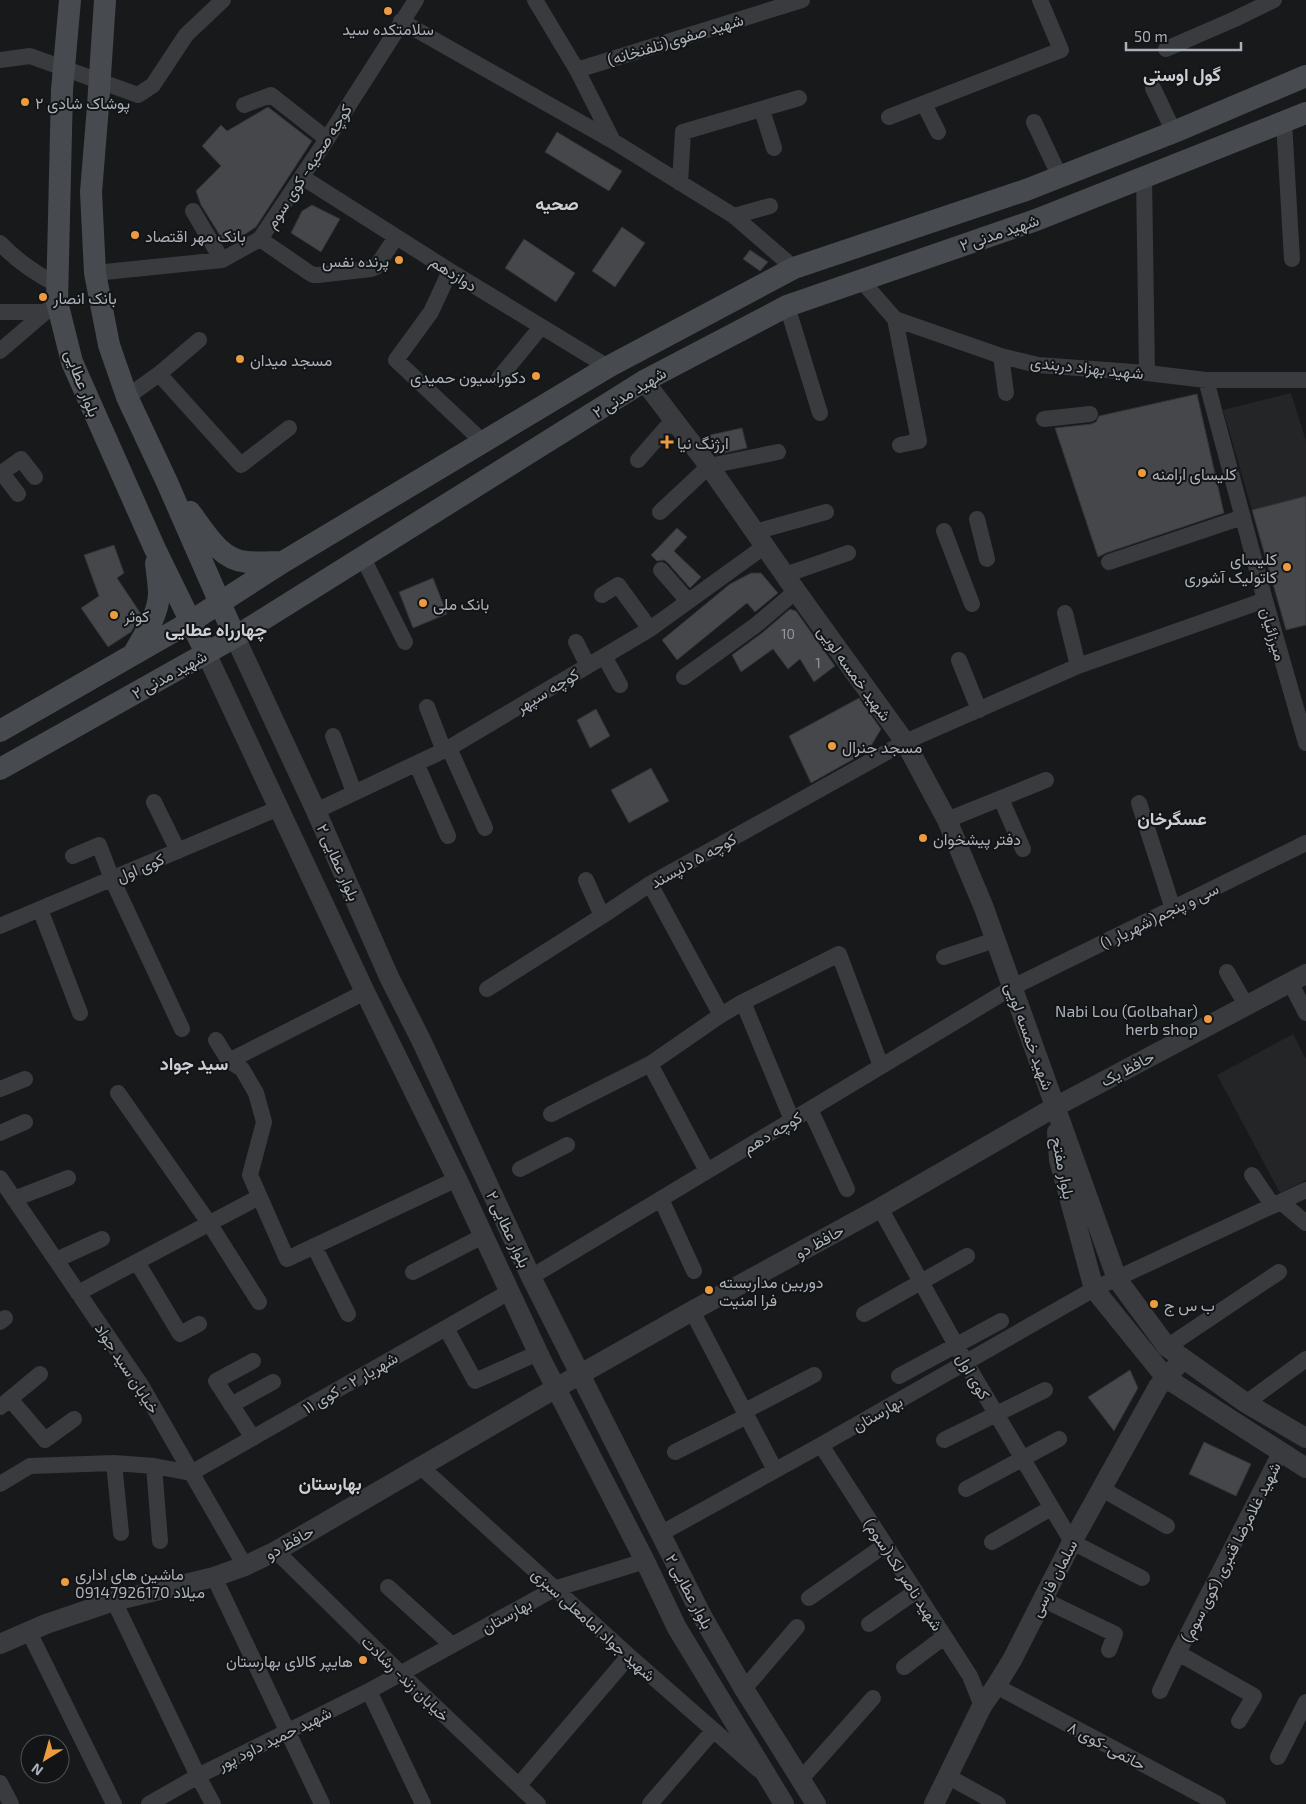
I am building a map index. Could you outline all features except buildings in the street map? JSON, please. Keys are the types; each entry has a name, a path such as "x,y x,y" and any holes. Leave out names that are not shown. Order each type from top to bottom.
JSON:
{"main road":[{"name":"بلوار عطایی","path":"70,0 62,102 53,300 72,362 155,549 206,653"},
{"path":"105,0 91,192 95,273 108,345 127,397 166,480 235,637"},
{"path":"67,44 72,57 84,62 95,60 99,56 101,49"},
{"name":"شهید مدنی ۲","path":"0,731 190,622 282,562 608,367 769,281 801,266 1026,190 1174,132 1306,76"},
{"path":"62,102 70,92 75,89 81,89 87,92 98,106"},
{"name":"شهید مدنی ۲","path":"0,769 235,637 644,381 783,307 1036,220 1306,114"},
{"path":"1026,190 1036,220"},
{"path":"801,266 804,283 813,291 824,293"},
{"path":"769,281 787,284 794,290 792,299 783,307"},
{"path":"166,480 220,550 237,560 246,562 282,562"},
{"path":"133,654 156,611 159,595 155,549"}],"street":[{"path":"0,60 30,56 138,94 151,87 186,35 223,0"},
{"name":"کوچه صحیه- کوی سوم","path":"95,273 222,260 260,239 416,0"},
{"path":"534,0 577,70 613,141"},
{"name":"شهید صفوی(تلفنخانه)","path":"577,70 800,0"},
{"path":"889,117 1060,50 1040,0"},
{"path":"1166,49 1236,19 1274,0"},
{"path":"401,21 613,141 734,216 801,266"},
{"path":"1154,88 1174,132"},
{"path":"244,105 271,95 327,139"},
{"path":"680,183 683,132 799,98"},
{"path":"924,104 938,132"},
{"path":"762,110 774,148"},
{"path":"1034,122 1060,177"},
{"path":"1284,122 1292,260"},
{"path":"1144,176 1147,373"},
{"name":"دوازدهم","path":"302,177 450,271 608,367"},
{"path":"734,216 770,206"},
{"path":"193,211 222,260"},
{"path":"260,239 308,272 318,274 376,267 396,237"},
{"path":"0,243 9,253 35,273 53,300"},
{"path":"450,271 431,312 396,360 482,441"},
{"name":"شهید بهزاد دربندی","path":"861,280 895,319 1001,356 1038,365 1147,373 1206,380 1306,380"},
{"path":"0,312 53,300"},
{"path":"0,351 53,300"},
{"path":"783,307 820,412"},
{"path":"895,319 919,441 900,445"},
{"path":"499,378 541,327"},
{"path":"127,397 159,374 199,340"},
{"path":"1001,356 1006,393"},
{"path":"159,374 240,465 289,428"},
{"name":"میرزائیان","path":"1206,380 1264,600 1306,743"},
{"name":"شهید خمسه لویی","path":"644,381 709,466 790,583 905,742 947,820 984,908 1055,1107"},
{"path":"1044,420 1090,414"},
{"path":"638,460 673,420"},
{"path":"660,512 709,466 778,452"},
{"path":"18,494 1,474 21,459 35,477"},
{"name":"کوچه سپهر","path":"316,811 446,750 650,629 688,601 760,539 826,512"},
{"path":"1109,562 1242,517"},
{"path":"977,519 987,559"},
{"path":"944,531 972,604"},
{"path":"684,678 756,625 790,583 848,553"},
{"path":"362,556 405,642"},
{"path":"661,570 688,601"},
{"path":"602,595 618,585 650,629"},
{"name":"کوچه ۵ دلپسند","path":"487,989 650,884 905,742 1078,666 1264,600"},
{"path":"1065,613 1078,666"},
{"name":"بلوار عطایی ۲","path":"235,637 316,811 389,977 421,1040 530,1277 581,1374 702,1616 744,1689 816,1804"},
{"path":"576,642 588,666"},
{"name":"بلوار عطایی ۲","path":"206,653 365,992 457,1179 534,1346 645,1561 677,1628 781,1802"},
{"path":"604,656 620,685"},
{"path":"958,660 978,710"},
{"path":"427,707 485,828"},
{"path":"333,736 354,792"},
{"path":"417,765 448,836"},
{"path":"947,820 1046,780"},
{"path":"1000,799 1023,850"},
{"path":"154,802 178,851"},
{"path":"1139,803 1173,909"},
{"name":"کوی اول","path":"0,926 279,808"},
{"name":"سی و پنجم(شهریار ۱)","path":"1012,987 1306,843"},
{"path":"73,856 99,845 112,879 182,1029"},
{"path":"586,880 602,916"},
{"path":"650,884 721,1016"},
{"path":"40,909 80,1013"},
{"path":"944,957 995,940"},
{"path":"551,1114 650,1064 743,1002 840,954 881,1066"},
{"path":"1227,972 1246,1005"},
{"path":"229,1061 365,992 389,977"},
{"path":"1298,978 1306,1013"},
{"name":"حافظ یک","path":"1055,1107 1298,978"},
{"name":"کوچه دهم","path":"530,1277 1012,987"},
{"path":"743,1002 792,1120"},
{"path":"216,1040 229,1061 242,1069 256,1093 264,1122 250,1175 287,1259 457,1179"},
{"path":"650,1064 707,1171"},
{"path":"0,1089 25,1079"},
{"path":"118,1093 209,1223 259,1302"},
{"name":"حافظ دو","path":"0,1644 28,1630 114,1601 214,1577 276,1551 556,1388 880,1208 1055,1107"},
{"name":"بلوار مفتح","path":"1055,1107 1117,1279 1175,1353 1246,1403 1306,1438"},
{"name":"بلوار مفتح","path":"1055,1107 1059,1160 1094,1289 1166,1378 1306,1468"},
{"path":"810,1109 848,1189"},
{"path":"0,1133 25,1122"},
{"path":"520,1169 567,1145"},
{"path":"1252,1175 1277,1204 1306,1223"},
{"name":"خیابان سید جواد","path":"0,1178 142,1385 244,1566"},
{"path":"14,1199 68,1178"},
{"name":"بهارستان","path":"660,1534 821,1445 1094,1289 1306,1190"},
{"path":"78,1293 259,1197"},
{"path":"661,1198 694,1272"},
{"name":"کوی اول","path":"880,1208 956,1346 1072,1542"},
{"path":"413,1272 483,1236"},
{"path":"56,1260 102,1239"},
{"path":"314,1246 348,1314"},
{"path":"864,1314 967,1256"},
{"path":"137,1262 180,1334 199,1324"},
{"path":"1175,1353 1279,1272"},
{"name":"شهریار ۲ - کوی ۱۱","path":"192,1473 509,1292"},
{"path":"692,1311 775,1470"},
{"path":"899,1376 1001,1321"},
{"path":"446,1328 475,1381 534,1346 546,1348 557,1342 560,1335 587,1359 612,1358"},
{"name":"سلمان فارسی","path":"934,1804 982,1706 1012,1660 1072,1542 1158,1387 1166,1378 1175,1353"},
{"path":"1246,1403 1306,1359"},
{"path":"252,1438 216,1381 253,1361"},
{"path":"40,1374 5,1403 45,1440 74,1419"},
{"path":"675,1452 814,1376"},
{"path":"231,1404 273,1382"},
{"path":"944,1440 1045,1390"},
{"path":"966,1488 1059,1440"},
{"name":"شهید ناصر لک(سوم)","path":"821,1445 970,1676 982,1706"},
{"name":"شهید غلامرضا قنبری (کوی سوم)","path":"1160,1691 1281,1452"},
{"path":"0,1484 30,1466 114,1463 154,1466 192,1473"},
{"path":"114,1463 121,1534"},
{"path":"154,1466 160,1541"},
{"name":"شهید جواد امامعلی سبزی","path":"421,1467 629,1656 768,1778"},
{"path":"1102,1489 1167,1526"},
{"path":"992,1542 1051,1508"},
{"path":"1072,1542 1142,1578"},
{"path":"809,1598 885,1545"},
{"name":"خیابان زند- رشادت","path":"276,1551 401,1674 538,1804"},
{"name":"بهارستان","path":"401,1674 554,1588 645,1561"},
{"path":"214,1577 322,1804"},
{"path":"388,1587 452,1645"},
{"path":"869,1624 915,1592"},
{"path":"1042,1599 1115,1634 1109,1650"},
{"path":"114,1601 213,1804"},
{"path":"677,1628 702,1616"},
{"path":"744,1689 797,1627"},
{"path":"28,1630 114,1804"},
{"path":"904,1667 944,1637"},
{"name":"شهید غلامرضا قنبری (کوی سوم)","path":"1178,1653 1254,1696 1240,1721"},
{"path":"519,1785 629,1656"},
{"name":"شهید حمید داود پور","path":"148,1804 198,1776 401,1674"},
{"name":"حاتمی-کوی ۸","path":"996,1686 1218,1804"},
{"path":"369,1691 423,1804"},
{"path":"801,1779 873,1698"},
{"path":"1278,1757 1306,1702"},
{"path":"650,1804 713,1731"},
{"path":"947,1776 998,1804"},
{"path":"0,1783 11,1804"}],"shaded area":[{"path":"1291,393 1306,441 1306,496 1252,510 1223,410"},
{"path":"1293,1034 1306,1059 1306,1180 1280,1193 1217,1075"}],"place":[{"name":"سلامتکده سید","path":"388,11"},
{"name":"پوشاک شادی ۲","path":"25,102"},
{"name":"بانک مهر اقتصاد","path":"135,235"},
{"name":"پرنده نفس","path":"399,260"},
{"name":"بانک انصار","path":"43,297"},
{"name":"مسجد میدان","path":"240,359"},
{"name":"دکوراسیون حمیدی","path":"536,376"},
{"name":"ارژنگ نیا","path":"667,442"},
{"name":"کلیسای ارامنه","path":"1142,473"},
{"name":"کلیسای کاتولیک آشوری","path":"1287,567"},
{"name":"بانک ملی","path":"423,603"},
{"name":"کوثر","path":"114,615"},
{"name":"مسجد جنرال","path":"832,746"},
{"name":"دفتر پیشخوان","path":"923,838"},
{"name":"Nabi Lou (Golbahar) herb shop","path":"1208,1019"},
{"name":"دوربین مداربسته فرا امنیت","path":"709,1290"},
{"name":"ب س ج","path":"1154,1304"},
{"name":"ماشین های اداری میلاد 09147926170","path":"65,1582"},
{"name":"هایپر کالای بهارستان","path":"363,1660"}],"district":[{"name":"گول اوستی","path":"1182,74"},
{"name":"صحیه","path":"557,203"},
{"name":"چهارراه عطایی","path":"216,629"},
{"name":"عسگرخان","path":"1172,818"},
{"name":"سید جواد","path":"194,1063"},
{"name":"بهارستان","path":"330,1483"}]}
